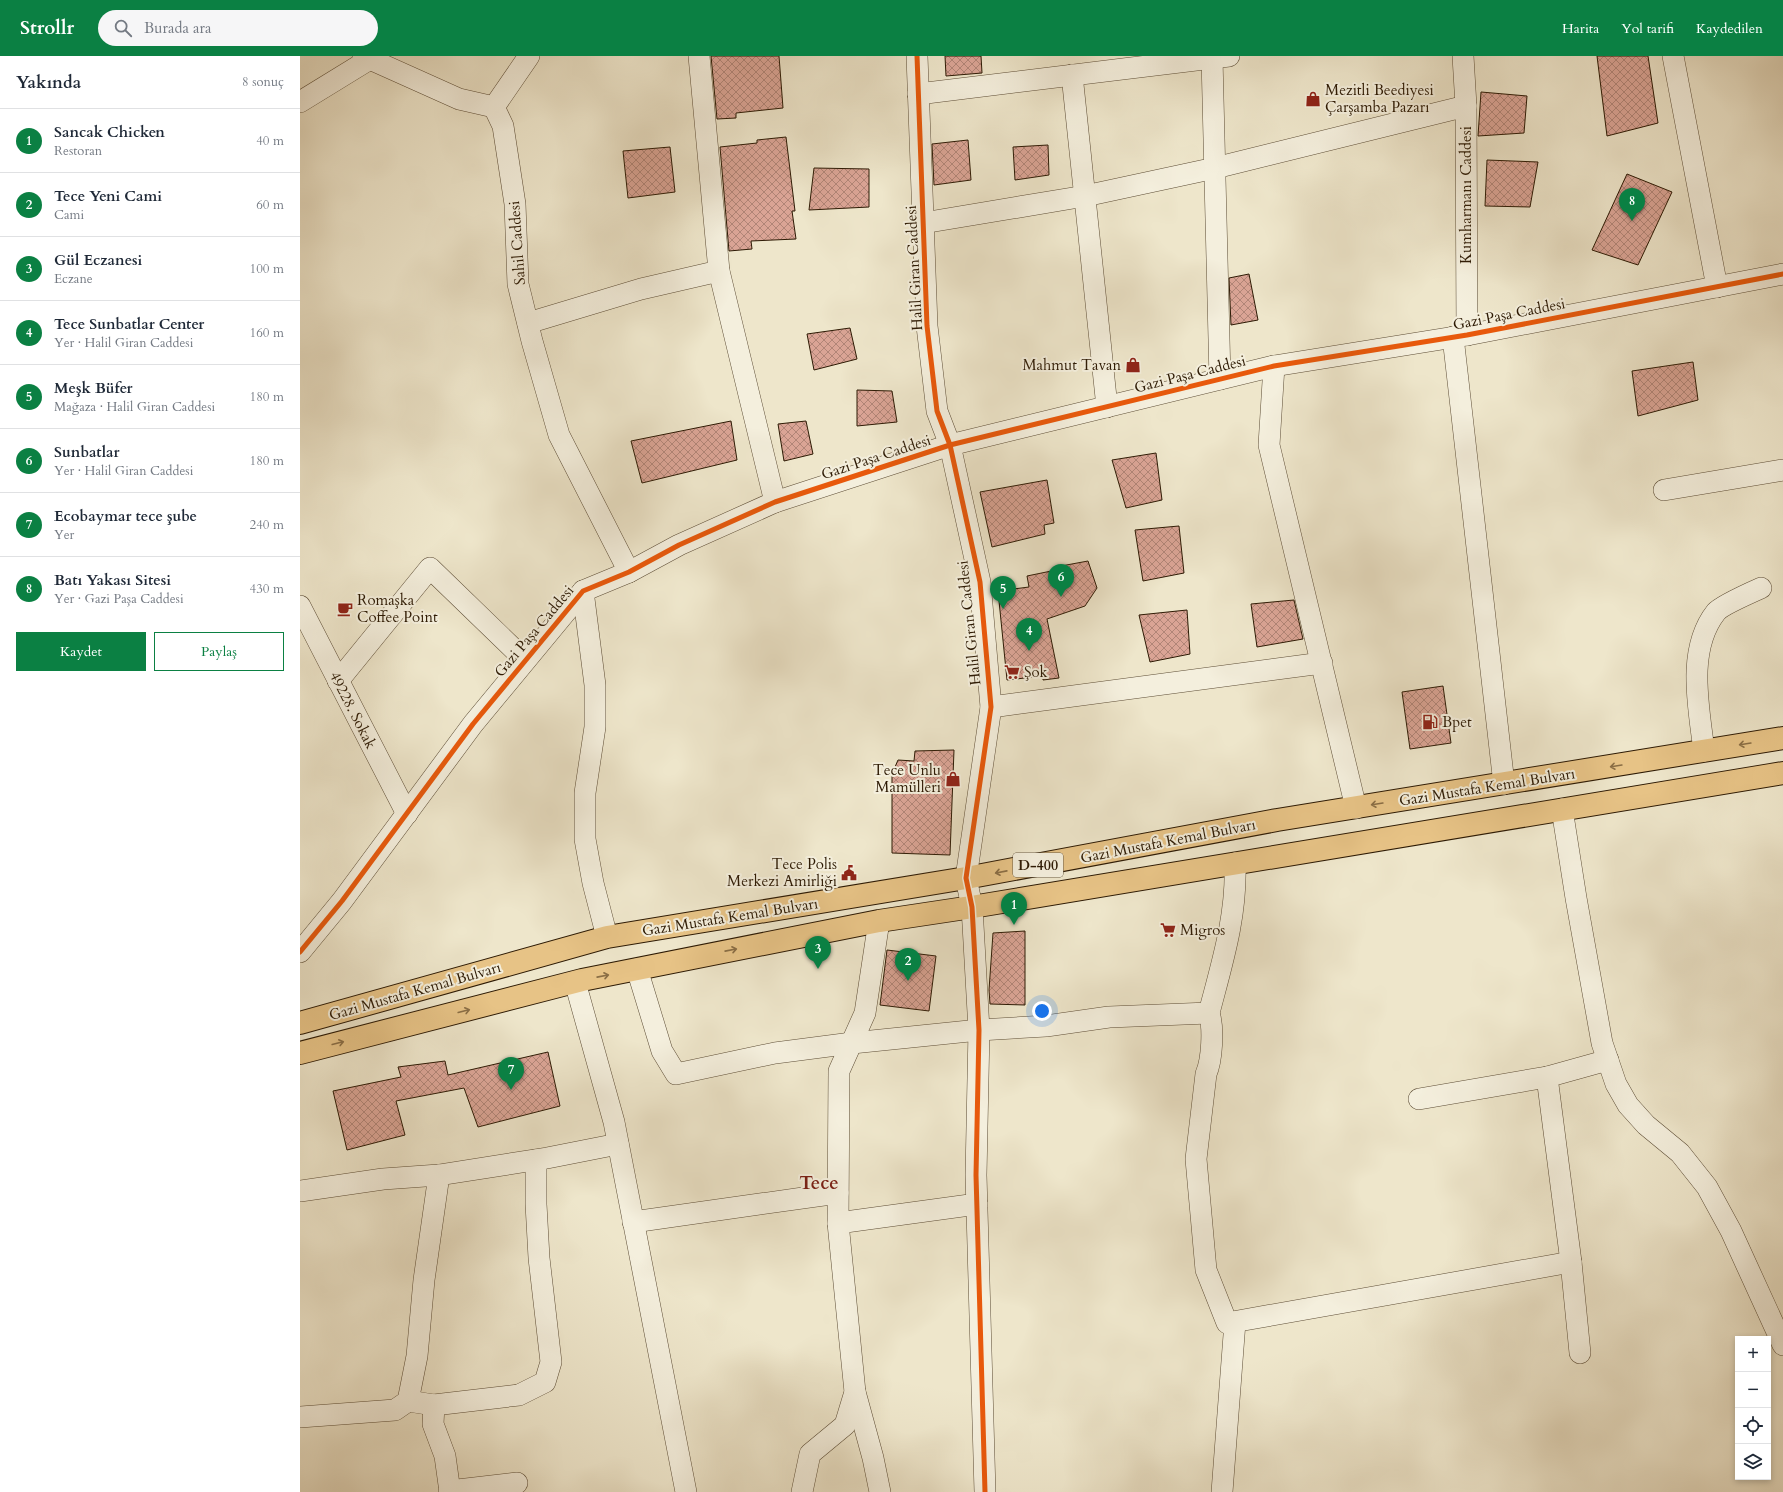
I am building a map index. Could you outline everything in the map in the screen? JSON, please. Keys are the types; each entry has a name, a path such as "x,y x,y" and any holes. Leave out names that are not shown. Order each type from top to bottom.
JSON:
{"highway":[{"name":"Gazi Mustafa Kemal Bulvarı","path":"300,1023 607,937 966,878 1277,820 1783,738"},
{"name":"Gazi Mustafa Kemal Bulvarı","path":"300,1053 575,982 878,921 972,907 1783,773"}],"street":[{"path":"300,102 366,57 459,99 494,107 529,56"},
{"path":"699,56 719,271 775,502"},
{"name":"Halil Giran Caddesi","path":"917,56 928,326 937,411 950,445 980,582 991,707 966,878"},
{"name":"Kumharmanı Caddesi","path":"1463,56 1466,106 1460,336 1504,784"},
{"path":"1673,56 1717,287"},
{"path":"918,94 1221,57 1215,168 1220,379"},
{"path":"1072,75 1107,407"},
{"path":"923,223 1085,196 1215,168 1466,106"},
{"name":"Sahil Caddesi","path":"494,107 503,126 515,204 518,284 559,434 629,572"},
{"path":"528,323 641,289 719,271"},
{"name":"Gazi Paşa Caddesi","path":"300,952 342,901 473,724 583,591 629,572 679,545 775,502 950,445 1274,366 1460,336 1783,274"},
{"path":"1274,366 1269,445 1356,808"},
{"path":"1664,490 1783,470"},
{"path":"338,681 430,568 525,660"},
{"path":"1704,751 1696,673 1702,637 1716,611 1761,588"},
{"path":"583,591 595,685 594,727 585,793 585,839 593,883 607,937"},
{"name":"49228. Sokak","path":"300,606 406,814"},
{"path":"991,707 1322,663"},
{"path":"1562,809 1602,1043 1616,1084 1628,1105 1646,1125 1680,1153 1707,1187 1731,1231 1783,1345"},
{"path":"1235,863 1236,889 1231,928 1209,1013 1212,1021 1209,1066 1206,1074 1196,1159 1206,1270 1227,1323 1571,1262"},
{"path":"966,878 972,907 979,1030 976,1175 986,1492"},
{"path":"878,921 866,1013 839,1071 838,1223 855,1392 873,1458 880,1492"},
{"path":"637,969 662,1051 676,1074 775,1053 852,1043 979,1030 1046,1026 1109,1017 1209,1013"},
{"path":"575,982 614,1122 686,1492"},
{"path":"1419,1099 1548,1077 1608,1060"},
{"path":"1548,1077 1571,1262 1580,1353"},
{"path":"300,1191 383,1179 439,1175 536,1160 618,1144"},
{"path":"300,1417 395,1410 408,1401 434,1405 519,1395 545,1382 551,1362 539,1258 536,1204 536,1160"},
{"path":"408,1401 417,1356 424,1280 439,1175"},
{"path":"633,1222 838,1194"},
{"path":"838,1223 977,1204"},
{"path":"1222,1492 1235,1322"},
{"path":"802,1492 810,1454 845,1424 855,1392"},
{"path":"434,1405 433,1424 445,1456 450,1491 517,1483"}],"building":[{"path":"711,56 779,56 783,108 736,113 736,118 717,119"},
{"path":"945,56 981,56 982,73 946,76"},
{"path":"1597,56 1648,56 1658,123 1607,136"},
{"path":"1481,92 1527,96 1524,133 1478,136"},
{"path":"786,137 795,211 792,211 796,239 751,241 752,249 729,251 720,147 757,143 757,140"},
{"path":"968,140 971,180 934,185 932,144"},
{"path":"1048,145 1049,175 1015,180 1013,147"},
{"path":"670,147 675,192 628,198 623,151"},
{"path":"1487,160 1538,162 1530,207 1485,206"},
{"path":"814,168 869,169 869,207 809,210"},
{"path":"1627,174 1672,192 1638,265 1592,250"},
{"path":"1249,274 1258,320 1231,325 1229,278"},
{"path":"850,328 857,359 814,370 807,334"},
{"path":"1693,362 1698,400 1638,416 1632,371"},
{"path":"857,390 892,391 897,422 857,426"},
{"path":"731,421 737,460 642,483 631,441"},
{"path":"806,421 813,454 784,461 778,424"},
{"path":"1156,453 1162,500 1126,508 1112,460"},
{"path":"1047,480 1054,523 1044,525 1045,534 992,547 980,492"},
{"path":"1179,526 1184,573 1143,581 1135,530"},
{"path":"1088,561 1097,588 1085,606 1047,619 1059,678 1043,680 1043,676 1007,680 998,591 1029,587 1027,576 1061,569 1061,566"},
{"path":"1294,600 1303,639 1257,647 1251,604"},
{"path":"1187,610 1190,654 1150,662 1139,615"},
{"path":"1443,686 1451,743 1410,749 1402,692"},
{"path":"954,750 950,855 892,853 892,774 898,760 914,761 915,751"},
{"path":"1025,931 1025,1005 990,1004 989,990 993,933"},
{"path":"887,950 936,956 929,1011 880,1005"},
{"path":"548,1052 560,1106 478,1127 464,1088 396,1101 405,1135 347,1150 333,1091 401,1077 398,1067 445,1061 448,1075"}],"cycle path":[{"path":"917,56 927,326 937,411 950,445 980,582 991,707 966,878 972,907 979,1030 976,1175 985,1492"},
{"path":"300,952 342,901 473,724 583,591 629,572 679,545 775,502 950,445 1274,366 1467,335 1783,274"}],"place":[{"name":"Mezitli Beediyesi Çarşamba Pazarı","path":"1313,99"},
{"name":"Batı Yakası Sitesi","path":"1632,221"},
{"name":"Mahmut Tavan","path":"1133,365"},
{"name":"Sunbatlar","path":"1061,597"},
{"name":"Romaşka Coffee Point","path":"345,609"},
{"name":"Meşk Büfer","path":"1003,609"},
{"name":"Tece Sunbatlar Center","path":"1029,651"},
{"name":"Şok","path":"1012,672"},
{"name":"Bpet","path":"1430,722"},
{"name":"Tece Unlu Mamülleri","path":"953,779"},
{"name":"Tece Polis Merkezi Amirliği","path":"849,873"},
{"name":"Sancak Chicken","path":"1014,925"},
{"name":"Migros","path":"1168,930"},
{"name":"Gül Eczanesi","path":"818,969"},
{"name":"Tece Yeni Cami","path":"908,981"},
{"name":"Ecobaymar tece şube","path":"511,1090"}],"district":[{"name":"Tece","path":"819,1182"}]}
